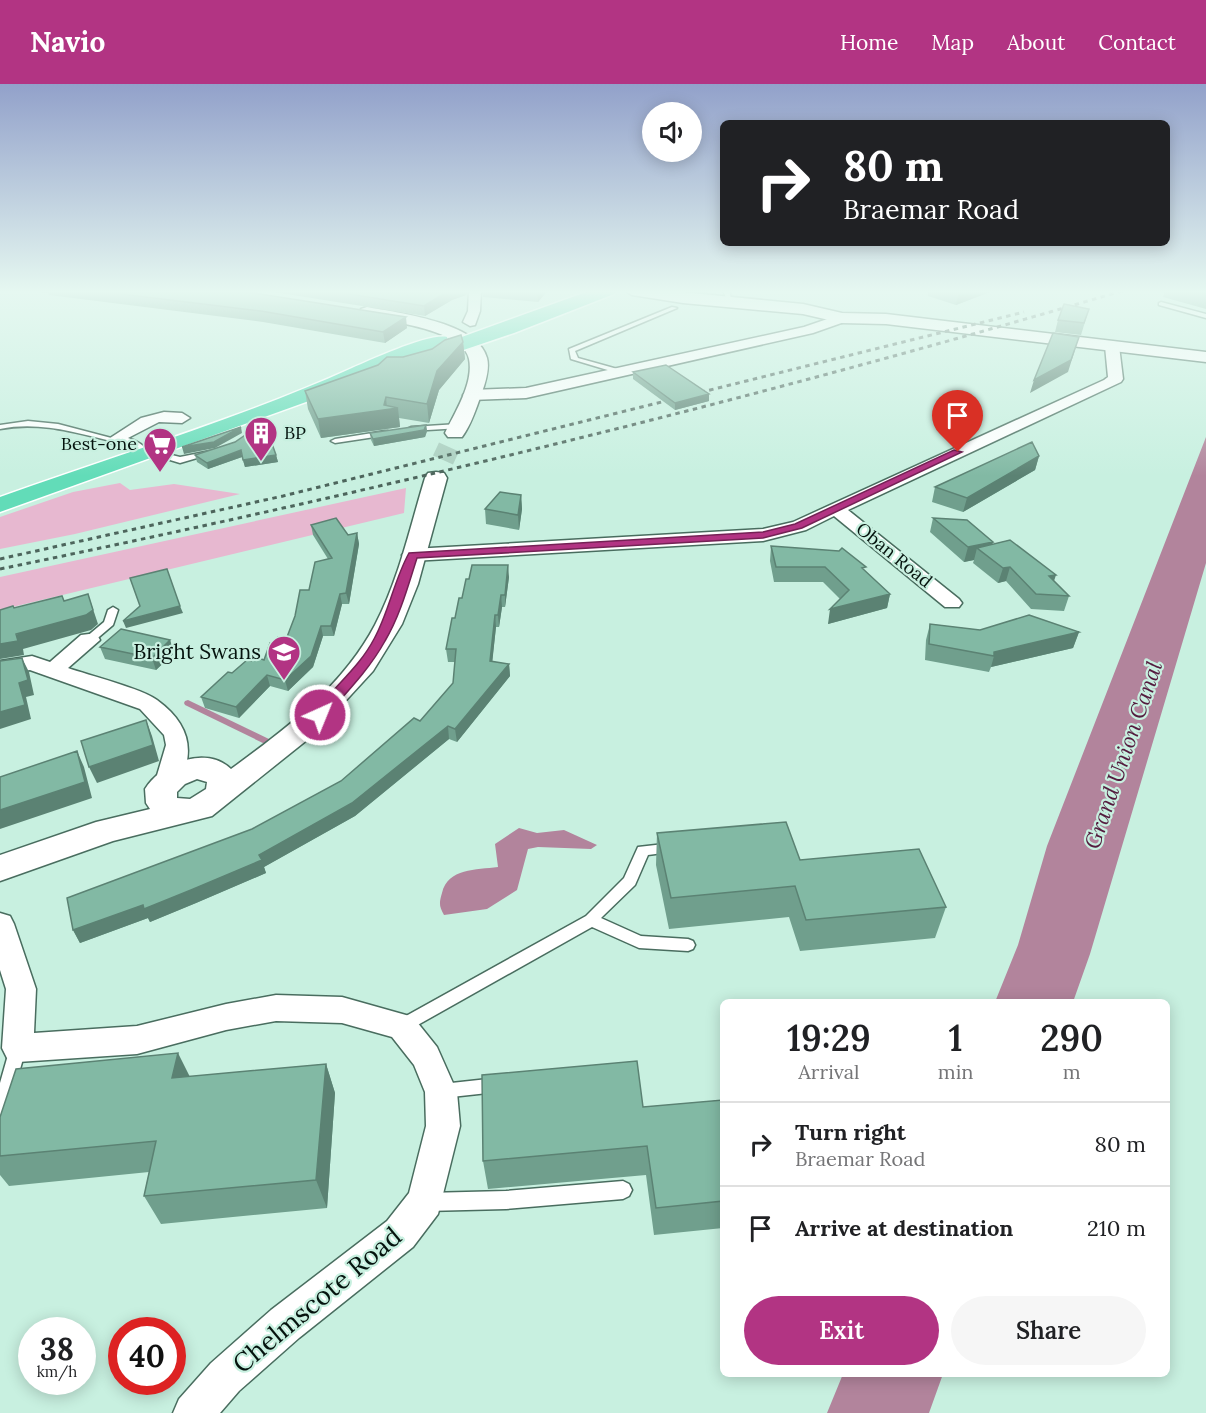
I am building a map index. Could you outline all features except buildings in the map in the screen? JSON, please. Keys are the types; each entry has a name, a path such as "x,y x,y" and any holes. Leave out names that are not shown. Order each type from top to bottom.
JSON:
{"highway":[{"path":"2,503 146,453 249,421 334,384 417,352"}],"street":[{"path":"108,830 183,772 212,777 271,755 296,737 332,703 359,671 380,641 390,619 448,451 471,396 478,360 475,352"},
{"path":"471,396 526,393 708,352"},
{"path":"412,555 763,535 799,526 1109,383 1116,379 1117,372 1113,352"},
{"path":"1163,352 1206,357"},
{"path":"115,440 157,416 172,415 182,418"},
{"path":"115,440 131,444 146,453"},
{"name":"Oban Road","path":"835,508 952,603"},
{"path":"53,670 89,640"},
{"path":"0,668 32,663 148,704 175,733 178,745 212,777"},
{"path":"178,745 164,786 162,803 167,808 186,812"},
{"path":"0,868 108,830 207,806 212,777"},
{"path":"0,924 21,989 18,1048 137,1040 226,1017 276,1008 342,1010 402,1026"},
{"name":"Chelmscote Road","path":"193,1413 225,1377 285,1324 400,1234 425,1202 443,1126 441,1092 426,1056 402,1026"}],"lane":[{"path":"572,352 575,359 618,372"},
{"path":"0,427 18,422 36,423 115,440"},
{"path":"400,422 427,427 448,451"},
{"path":"404,430 427,427"},
{"path":"334,441 392,432"},
{"path":"146,453 187,460 220,449"},
{"path":"89,640 109,623 113,610"},
{"path":"402,1026 591,920 630,881 643,850 688,847"},
{"path":"591,920 639,942 688,945"},
{"path":"0,1112 18,1048"},
{"path":"441,1092 509,1084"},
{"path":"425,1202 506,1200 623,1190"}],"shaded area":[{"path":"120,483 130,490 174,484 240,494 75,534 0,549 0,517 73,492"},
{"path":"406,488 404,513 0,610 0,577"}],"water":[{"name":"Grand Union Canal","path":"1206,437 1206,563 1090,954 1074,999 996,999 1018,945 1047,846"},
{"path":"519,828 537,833 564,830 597,845 591,849 538,847 528,849 517,890 487,909 444,915 440,907 440,899 450,879 472,870 498,867 495,844"},
{"path":"842,1377 942,1377 929,1413 827,1413"}],"waterway":[{"path":"188,703 268,742"}],"tunnel":[{"path":"443,460 449,447"}],"railway":[{"path":"0,559 283,496 863,352"},
{"path":"0,569 284,508 566,442 907,352"}],"place":[{"name":"BP","path":"261,462"},
{"name":"Best-one","path":"160,473"},
{"name":"Bright Swans","path":"284,681"}],"route":[{"path":"320,715 359,671 380,641 395,609 412,555 763,535 799,526 958,452"}]}
